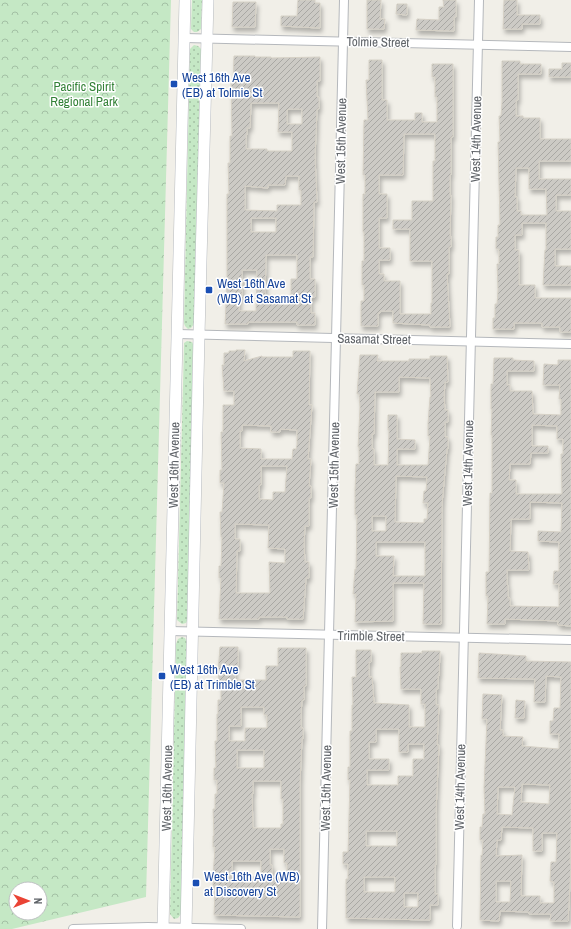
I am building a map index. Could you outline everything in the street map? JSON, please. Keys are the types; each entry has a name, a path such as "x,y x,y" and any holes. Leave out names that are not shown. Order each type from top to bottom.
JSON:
{"main road":[{"name":"West 16th Avenue","path":"163,928 186,0"},
{"name":"West 16th Avenue","path":"186,928 198,335 208,0"}],"street":[{"name":"West 15th Avenue","path":"322,929 344,0"},
{"name":"West 14th Avenue","path":"457,928 479,0"},
{"name":"Tolmie Street","path":"184,38 571,47"},
{"name":"Sasamat Street","path":"178,334 571,344"},
{"name":"Trimble Street","path":"170,631 571,640"},
{"path":"73,929 241,929"}],"green space":[{"name":"Pacific Spirit Regional Park","path":"0,0 171,0 146,897 48,920 48,881 8,881 8,921 46,921 12,929 0,929"},
{"path":"192,0 202,0 201,29 197,32 194,32 191,29"},
{"path":"194,45 201,49 194,324 188,329 184,323 190,49"},
{"path":"187,341 192,342 193,344 188,619 186,623 182,624 177,620 184,343"},
{"path":"182,637 185,638 187,642 181,914 178,918 174,919 170,914 176,644 178,639"}],"building":[{"path":"298,0 315,0 315,3 320,3 320,28 281,26 281,16 297,16"},
{"path":"367,0 381,0 380,19 385,19 384,29 367,29"},
{"path":"443,0 456,0 454,31 416,30 417,19 439,20 439,7 444,7"},
{"path":"504,0 517,0 517,15 540,15 540,24 522,24 522,29 503,29"},
{"path":"233,2 256,2 255,27 232,27"},
{"path":"397,4 407,4 407,15 396,14"},
{"path":"234,56 271,58 320,57 320,81 317,81 319,109 317,109 315,157 317,202 314,202 313,257 310,257 310,279 315,279 315,297 311,297 311,313 315,313 315,325 297,325 297,322 248,322 248,324 225,324 227,285 227,194 229,194 228,163 230,163 230,136 232,136 231,83 233,83","holes":["251,103 279,103 278,132 292,132 292,151 246,149 247,128 250,128","302,109 302,124 287,124 287,110","286,176 299,176 301,205 277,205 277,211 245,210 245,186 268,188 268,185 285,185","251,218 276,218 276,232 251,232","266,255 297,255 297,279 291,279 291,298 265,298","242,270 257,270 256,311 239,311 239,297 242,297"]},
{"path":"369,60 382,60 382,100 387,100 387,120 415,120 415,113 422,113 422,122 437,122 437,97 435,97 435,77 432,77 432,64 453,64 453,137 451,137 450,175 451,247 449,247 449,274 447,274 450,327 430,327 430,325 393,323 393,311 380,311 380,313 378,313 378,326 361,326 361,301 364,301 362,261 364,261 363,194 365,194 365,175 363,175 364,120 368,120 366,80 369,80","holes":["404,134 435,134 433,201 412,201 412,220 393,220 393,229 410,229 410,261 432,261 431,314 400,314 400,281 384,281 384,274 379,274 379,260 390,260 390,248 379,248 379,218 387,218 387,194 379,194 379,175 403,175"]},
{"path":"502,61 520,61 520,64 541,64 541,74 518,74 518,100 516,100 516,116 523,116 523,118 540,118 540,139 571,139 571,161 539,161 539,179 571,179 571,195 556,195 556,211 571,211 571,249 555,249 555,266 571,266 571,285 543,285 546,250 546,223 522,223 522,235 515,235 515,250 519,250 519,285 535,285 535,298 571,298 571,332 560,332 560,327 542,327 542,323 514,323 514,329 493,329 493,318 495,318 495,304 497,304 498,290 497,264 499,264 499,249 496,249 496,237 498,237 498,225 500,225 498,142 500,142 499,116 501,116","holes":["516,168 529,168 529,189 546,189 547,215 521,215 521,211 517,211 517,197 515,197"]},
{"path":"562,63 571,63 571,77 549,77 549,69 562,69"},
{"path":"245,350 244,361 262,356 293,357 293,351 310,351 309,405 312,405 308,459 311,459 309,486 311,486 311,498 309,498 309,526 305,526 304,545 305,562 309,562 309,578 306,578 303,619 287,619 287,617 259,617 259,619 219,619 221,578 219,578 219,566 221,566 222,537 220,512 222,512 224,483 220,483 220,470 222,470 221,432 223,432 223,405 234,405 234,391 224,391 222,365 224,365 224,353","holes":["242,425 271,426 271,432 280,432 280,429 297,430 297,445 296,449 293,449 292,459 261,459 261,449 240,448 240,431 242,431","261,466 287,466 285,492 273,492 273,500 259,499 259,485 261,485","235,524 269,525 268,548 285,549 285,563 269,562 270,593 236,593 237,551 240,551 240,539 235,539"]},
{"path":"360,355 378,355 377,361 409,361 409,359 430,359 430,356 447,356 448,382 445,382 444,397 445,410 448,410 448,422 445,422 445,437 448,437 448,449 442,504 441,624 423,624 424,583 393,583 393,621 355,622 356,594 353,594 356,569 357,515 355,515 355,490 356,464 359,464 358,447 360,407 359,394 357,394","holes":["399,377 430,378 431,397 428,423 428,436 430,436 428,465 397,465 397,449 415,449 415,440 397,439 397,415 388,415 388,465 374,465 372,434 374,434 375,392 399,392","396,476 427,477 423,503 428,503 427,519 424,519 424,523 395,522","372,516 386,516 386,531 372,531","376,542 425,542 425,576 393,576 394,556 376,556"]},
{"path":"494,358 513,358 513,360 534,361 534,371 507,371 507,385 510,385 510,391 532,391 533,414 561,415 561,399 559,399 560,385 543,385 544,364 558,365 558,360 571,360 571,626 558,625 558,621 505,619 505,624 487,624 488,596 486,596 486,572 489,572 490,493 492,493 491,384 493,384","holes":["532,425 557,426 557,439 563,439 563,454 561,454 562,494 516,494 516,480 509,480 510,464 530,464 531,453 548,453 548,446 532,446","530,502 562,503 561,532 538,531 538,541 559,542 559,571 554,571 553,584 559,584 559,607 510,606 510,598 508,598 507,570 529,570 528,552 510,551 511,519 530,519"]},
{"path":"220,647 238,647 238,666 235,666 235,680 266,680 266,666 278,666 278,648 306,648 306,686 304,686 304,700 302,700 301,714 303,739 300,782 300,917 214,915 215,888 213,888 213,877 215,847 213,847 213,809 215,809 217,780 214,780 214,768 216,768 215,741 217,741 218,700 221,700 221,685 219,685 218,671","holes":["241,707 264,707 264,715 267,715 267,728 245,728 245,741 229,741 229,726 241,726","237,750 264,750 264,768 237,768","253,781 281,781 281,799 283,799 283,824 281,824 281,828 253,828","270,849 284,849 284,863 287,863 287,877 272,877 272,865 270,865","232,861 261,861 261,877 232,877"]},
{"path":"356,650 371,650 369,677 372,677 374,703 409,705 409,727 425,727 425,704 421,704 421,689 401,689 401,653 440,651 438,689 436,689 436,705 439,705 437,745 439,745 436,811 435,894 438,894 438,905 430,905 430,920 346,918 346,879 348,879 348,864 343,864 343,852 348,852 350,780 348,780 348,767 350,767 350,731 352,731 352,677 356,677","holes":["376,729 399,729 399,752 408,752 408,744 424,744 424,759 413,759 413,776 398,776 398,785 367,785 367,770 389,770 389,759 369,759 369,742 376,742","366,831 397,831 397,846 366,846","364,877 395,877 395,892 364,892","404,893 418,893 418,907 404,907"]},
{"path":"479,653 526,656 526,661 571,662 571,864 568,921 550,921 551,914 529,914 529,912 500,911 499,921 480,920 481,855 482,856 483,840 480,840 480,827 482,827 483,814 485,814 484,788 487,719 482,719 483,694 502,695 500,730 503,730 503,736 523,737 522,746 559,749 559,734 550,734 550,721 553,721 554,708 560,708 561,677 546,676 545,702 534,702 535,679 478,678","holes":["522,784 550,785 549,804 521,802","498,787 515,787 512,815 497,814","502,827 533,828 533,851 542,851 542,833 557,833 556,862 551,862 550,881 554,882 554,903 540,903 540,896 521,896 522,855 496,856 497,840 501,840","496,881 511,881 510,902 496,902"]},
{"path":"516,700 525,701 524,718 515,718"}],"place":[{"name":"West 16th Ave (EB) at Tolmie St","path":"174,84"},
{"name":"West 16th Ave (WB) at Sasamat St","path":"209,290"},
{"name":"West 16th Ave (EB) at Trimble St","path":"162,676"},
{"name":"West 16th Ave (WB) at Discovery St","path":"196,883"}]}
